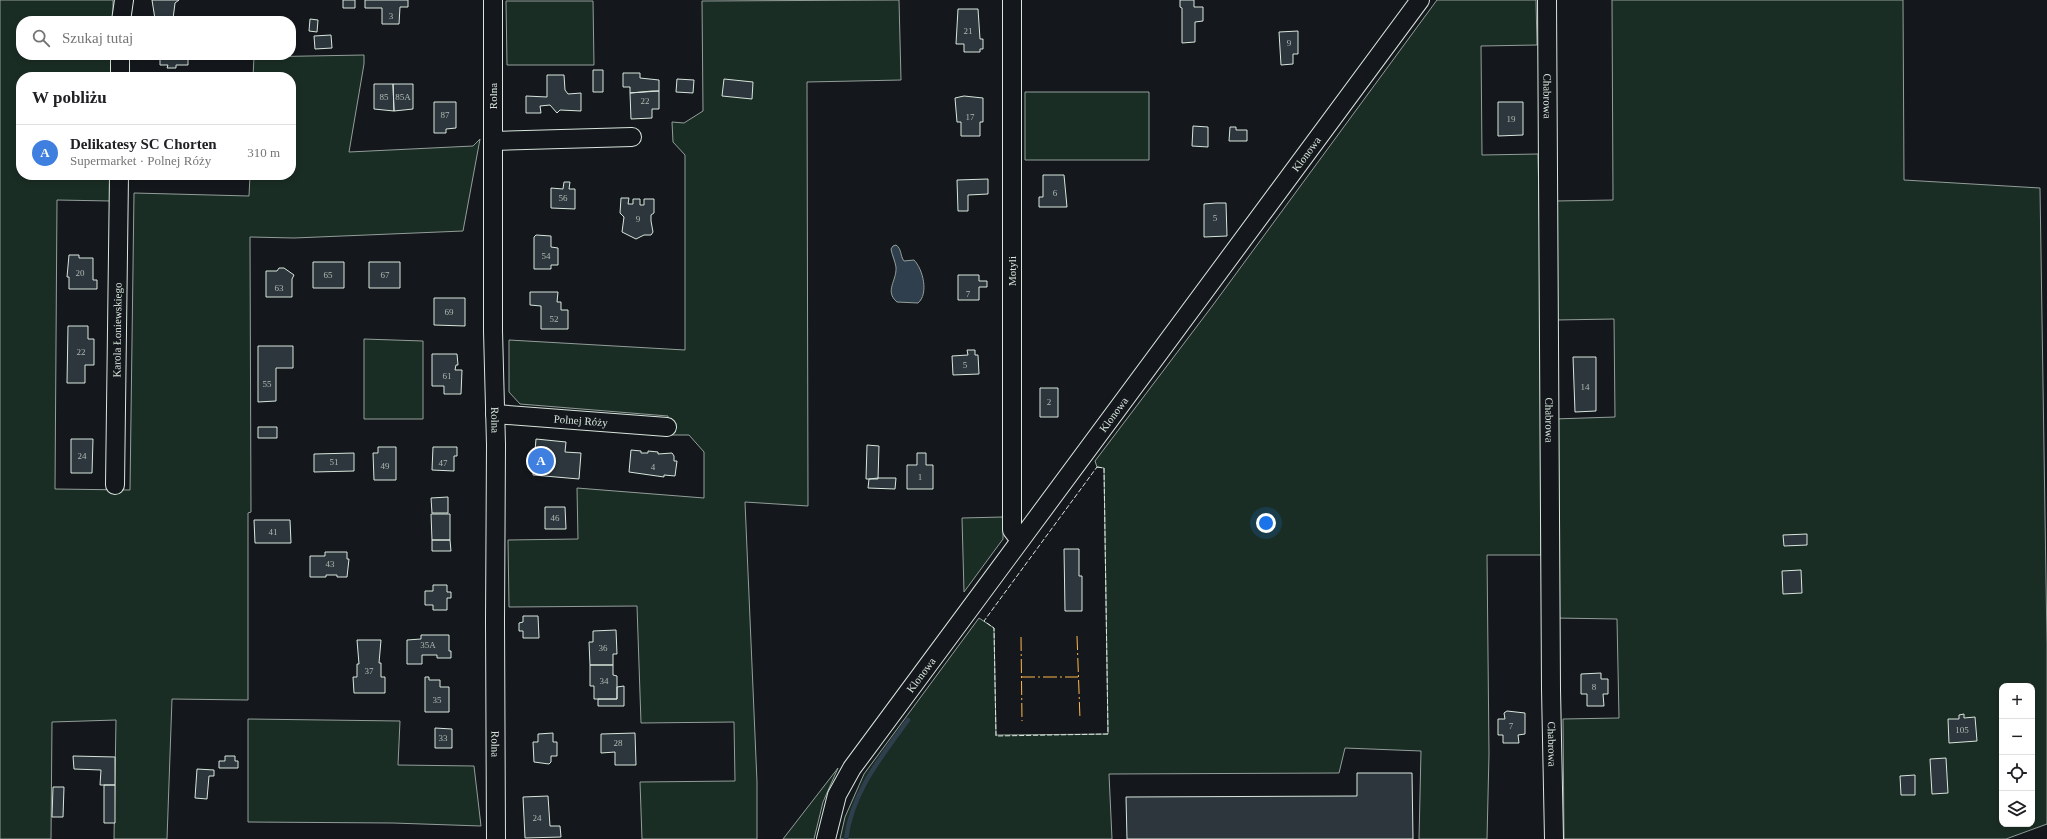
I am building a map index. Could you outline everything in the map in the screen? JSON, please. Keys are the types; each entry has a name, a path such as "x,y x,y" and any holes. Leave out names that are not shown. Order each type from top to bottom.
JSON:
{"street":[{"path":"122,16 124,0"},
{"name":"Rolna","path":"493,0 496,839"},
{"name":"Motyli","path":"1012,0 1012,530 1019,539"},
{"name":"Klonowa","path":"826,839 837,795 852,768 1019,539 1420,0"},
{"name":"Chabrowa","path":"1547,0 1551,689 1554,839"},
{"path":"120,60 120,72"},
{"path":"493,142 632,137"},
{"name":"Karola Łoniewskiego","path":"115,485 119,180"},
{"name":"Polnej Róży","path":"495,414 666,426"}],"green space":[{"path":"0,0 113,0 113,16 16,16 16,60 113,60 112,72 16,72 16,180 111,180 111,201 57,200 55,489 130,490 134,193 249,196 250,180 296,180 296,72 253,72 254,60 296,60 296,56 364,55 364,64 349,152 473,146 480,139 463,231 294,238 250,237 251,512 248,513 248,700 172,699 167,839 114,839 116,720 52,722 51,839 0,839"},
{"path":"899,0 901,80 807,82 808,506 745,502 757,782 757,839 642,839 640,782 735,781 734,722 641,723 637,606 509,607 508,540 578,539 577,488 704,498 704,452 689,435 666,435 668,416 520,404 509,392 509,340 685,350 685,155 673,142 672,122 684,123 703,111 702,1"},
{"path":"1437,0 1536,0 1537,45 1481,46 1482,155 1538,154 1540,254 1541,555 1487,555 1489,754 1487,839 1419,839 1421,751 1345,748 1339,773 1109,774 1112,839 840,839 845,817 864,774 979,618 994,628 996,735 1108,734 1104,468 1097,467 1095,461 1213,305"},
{"path":"1612,0 1903,0 1904,180 2040,188 2047,645 2047,824 2006,839 1564,839 1563,719 1619,718 1617,619 1555,618 1553,419 1615,417 1614,319 1556,320 1555,201 1613,200"},
{"path":"506,1 593,1 594,65 507,65"},
{"path":"1025,92 1149,92 1149,160 1025,160"},
{"path":"364,339 423,341 423,419 364,419"},
{"path":"1003,517 1003,539 964,592 962,518"},
{"path":"248,719 400,721 398,765 474,766 481,826 393,823 248,822"},
{"path":"838,768 823,802 814,839 783,839"}],"water":[{"path":"896,245 899,248 904,261 914,260 920,269 924,282 924,288 921,299 918,303 897,302 893,298 891,290 896,267 891,249"}],"building":[{"path":"152,0 179,0 175,3 173,16 155,16"},
{"path":"343,0 355,0 355,8 343,8"},
{"path":"365,0 408,0 408,7 400,7 399,24 382,24 382,8 365,8"},
{"path":"1180,0 1194,0 1194,7 1203,7 1203,21 1195,22 1195,42 1182,43 1182,8 1180,7"},
{"path":"958,9 978,9 980,39 983,39 983,49 980,49 980,52 964,52 964,44 956,44"},
{"path":"310,19 318,20 317,32 309,31"},
{"path":"1298,31 1298,54 1293,54 1293,64 1281,65 1279,32"},
{"path":"331,35 332,48 315,49 314,36"},
{"path":"160,60 188,60 188,65 176,65 176,68 167,68 168,65 160,65"},
{"path":"593,70 603,70 603,92 593,92"},
{"path":"623,73 640,73 640,78 659,80 659,91 630,93 630,87 623,87"},
{"path":"547,75 564,75 565,90 568,94 581,93 581,111 560,110 557,113 550,105 540,106 541,113 526,113 526,96 547,97"},
{"path":"677,79 694,80 693,93 676,92"},
{"path":"724,79 753,82 752,99 722,96"},
{"path":"374,84 393,84 394,111 374,109"},
{"path":"393,84 413,84 413,109 394,111"},
{"path":"659,91 659,109 652,109 652,118 631,119 630,93"},
{"path":"964,96 983,98 983,122 980,122 980,136 961,136 961,122 957,122 955,98"},
{"path":"434,102 456,102 456,128 446,129 446,133 434,133"},
{"path":"1498,102 1523,102 1523,135 1498,136"},
{"path":"1193,126 1208,127 1208,147 1192,146"},
{"path":"1230,127 1236,127 1236,130 1247,130 1247,141 1229,141"},
{"path":"1043,175 1064,175 1067,207 1039,207 1039,197 1043,197"},
{"path":"988,179 988,194 968,195 968,211 958,211 957,180"},
{"path":"564,182 570,182 569,189 575,189 575,209 551,208 551,188 563,189"},
{"path":"621,198 629,198 628,204 633,204 633,199 640,199 640,205 644,205 644,199 654,199 654,213 651,215 653,232 651,235 644,235 636,239 622,232 624,217 620,213"},
{"path":"1226,203 1227,236 1204,237 1204,204"},
{"path":"536,235 551,236 551,247 558,248 558,265 551,265 551,269 534,269 534,237"},
{"path":"69,255 79,255 79,258 93,258 93,280 97,280 97,289 69,289 69,277 67,277"},
{"path":"313,262 344,262 344,288 313,288"},
{"path":"369,262 400,262 400,288 369,288"},
{"path":"279,268 284,268 294,275 292,279 292,297 266,297 266,271 277,271"},
{"path":"958,275 979,275 979,281 987,281 987,287 979,287 979,300 958,300"},
{"path":"530,292 558,292 557,302 561,302 561,310 568,310 568,329 541,329 541,306 530,305"},
{"path":"434,298 465,298 465,326 434,325"},
{"path":"68,326 88,326 88,339 94,339 94,365 85,365 85,383 67,383"},
{"path":"258,346 293,346 293,368 276,368 276,401 258,402"},
{"path":"967,350 975,350 975,355 978,355 979,374 953,375 952,356 968,355"},
{"path":"432,354 457,354 458,365 456,365 455,370 462,370 461,394 444,394 444,386 432,386"},
{"path":"1573,357 1596,357 1596,411 1575,412"},
{"path":"1040,388 1058,388 1058,417 1040,417"},
{"path":"258,427 277,427 277,438 258,438"},
{"path":"71,439 93,439 92,473 71,473"},
{"path":"536,439 566,442 565,452 581,453 579,479 533,475"},
{"path":"867,445 879,446 878,479 866,479"},
{"path":"378,447 396,447 396,480 374,480 373,453 378,453"},
{"path":"433,447 457,447 457,456 454,456 454,471 432,470"},
{"path":"631,450 641,451 641,453 648,453 648,451 658,452 658,454 672,453 674,456 674,461 677,461 675,476 664,475 664,477 629,472"},
{"path":"354,453 354,471 314,472 314,454"},
{"path":"917,453 926,453 926,465 933,465 933,489 907,489 907,465 917,465"},
{"path":"896,478 895,489 868,488 869,479"},
{"path":"448,497 448,513 432,513 431,498"},
{"path":"545,507 565,507 566,529 545,529"},
{"path":"431,514 450,514 450,540 432,540"},
{"path":"254,520 290,520 291,543 255,543"},
{"path":"1807,534 1807,545 1784,546 1783,535"},
{"path":"432,540 450,540 451,551 432,551"},
{"path":"1064,549 1079,549 1079,576 1082,576 1082,611 1065,611"},
{"path":"325,552 347,552 347,559 349,559 347,577 326,575 326,577 310,577 310,556 325,556"},
{"path":"1801,570 1802,593 1783,594 1782,571"},
{"path":"433,585 447,585 447,592 451,592 451,598 447,598 447,610 433,610 433,605 425,605 425,591 433,591"},
{"path":"523,616 538,616 539,638 523,638 523,631 519,631 519,623 523,622"},
{"path":"616,630 617,654 613,654 613,665 590,665 589,642 593,642 593,631"},
{"path":"421,635 449,635 449,651 451,651 451,658 437,658 437,655 422,655 422,664 407,664 407,640 421,639"},
{"path":"357,640 381,640 379,663 381,663 381,677 385,677 385,693 354,693 353,677 357,677 357,664 359,664"},
{"path":"590,665 613,665 613,675 617,676 617,699 594,699 594,686 590,686"},
{"path":"1601,673 1601,679 1608,679 1608,694 1603,694 1604,706 1587,706 1587,694 1581,694 1581,674"},
{"path":"425,677 429,677 429,680 440,680 440,687 449,687 449,712 425,712"},
{"path":"624,686 624,706 598,706 598,699 617,699 617,687"},
{"path":"1507,711 1525,713 1525,734 1518,735 1519,743 1503,743 1503,735 1498,735 1498,719 1505,719 1504,713"},
{"path":"1964,714 1964,718 1975,717 1977,741 1949,743 1948,719 1959,719 1959,715"},
{"path":"435,728 452,729 452,748 435,748"},
{"path":"553,733 553,742 557,742 557,756 551,756 551,762 549,764 534,762 533,742 538,742 538,734"},
{"path":"635,733 636,765 615,765 615,752 601,753 601,734"},
{"path":"73,756 115,757 115,785 100,785 101,770 74,769"},
{"path":"225,756 235,756 235,761 238,761 238,768 219,768 219,761 225,761"},
{"path":"1946,758 1948,793 1932,794 1930,759"},
{"path":"197,769 214,770 214,776 209,776 207,799 195,798"},
{"path":"1357,773 1412,773 1413,839 1127,839 1126,797 1357,796"},
{"path":"1915,775 1915,795 1901,795 1900,776"},
{"path":"104,785 115,785 115,823 104,823"},
{"path":"53,787 64,787 63,817 52,817"},
{"path":"548,796 550,826 560,826 561,837 525,838 523,797"}],"waterway":[{"path":"846,839 849,822 861,790 878,762 908,720"}],"fence":[{"path":"1097,467 1104,468 1108,734 996,736 994,628 984,621 1097,467"}],"power":[{"path":"1077,636 1080,719"},
{"path":"1021,637 1022,721"},
{"path":"1021,677 1078,677"}],"place":[{"name":"Delikatesy SC Chorten","path":"541,461"}]}
